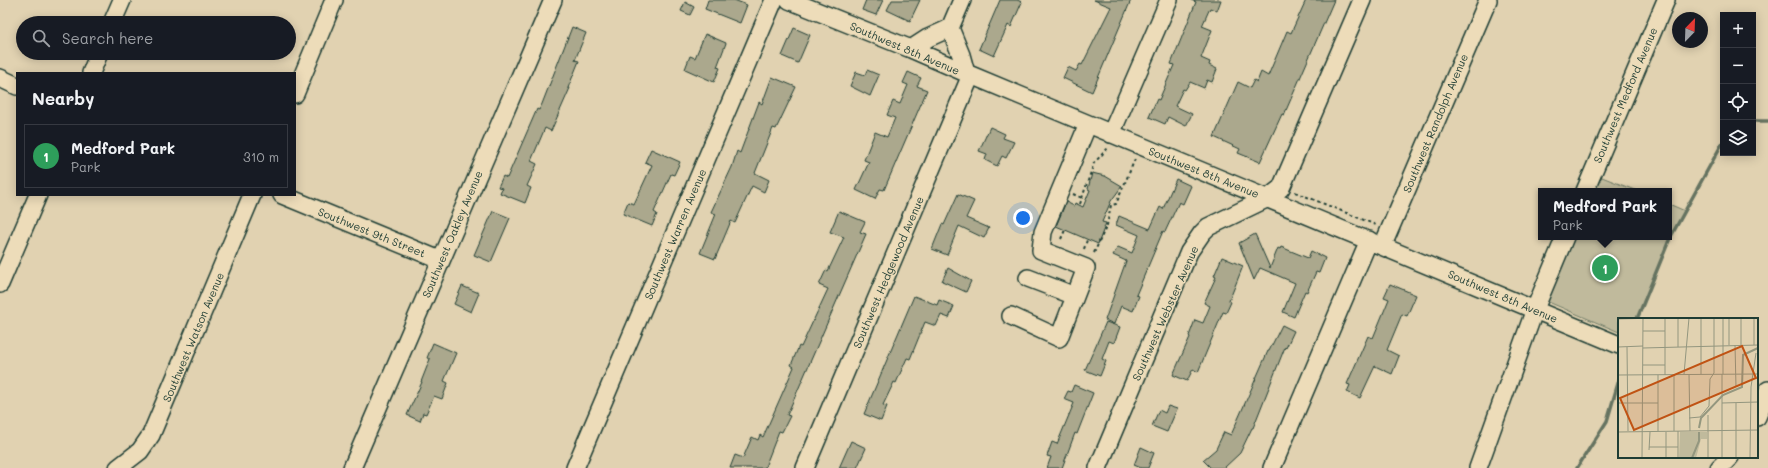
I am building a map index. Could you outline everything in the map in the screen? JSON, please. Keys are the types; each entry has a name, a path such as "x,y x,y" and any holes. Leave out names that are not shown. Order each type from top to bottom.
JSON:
{"street":[{"path":"115,16 122,0"},
{"path":"296,92 334,0"},
{"name":"Southwest Oakley Avenue","path":"352,468 440,260 553,0"},
{"name":"Southwest Warren Avenue","path":"575,468 774,0"},
{"name":"Southwest 8th Avenue","path":"789,0 911,49 1088,124 1111,139 1268,198 1615,343"},
{"path":"911,49 928,38 950,28 962,0"},
{"path":"1111,139 1169,0"},
{"name":"Southwest Webster Avenue","path":"1098,468 1189,252 1208,227 1268,198 1281,188 1362,0"},
{"name":"Southwest Randolph Avenue","path":"1272,468 1488,0"},
{"name":"Southwest Medford Avenue","path":"1586,188 1666,0"},
{"path":"950,28 968,74"},
{"path":"91,72 96,60"},
{"name":"Southwest Hedgewood Avenue","path":"805,468 968,74"},
{"path":"0,78 16,86"},
{"path":"1011,316 1058,338 1075,296 1086,268 1041,250 1043,232 1088,124"},
{"path":"0,284 38,196"},
{"name":"Southwest Watson Avenue","path":"118,468 140,451 151,435 252,196"},
{"name":"Southwest 9th Street","path":"284,196 440,260"},
{"path":"1478,468 1534,309 1564,240"},
{"path":"1028,278 1075,296"},
{"path":"1720,468 1729,458"}],"path":[{"path":"1080,204 1094,163 1111,139"},
{"path":"1094,253 1107,225 1110,205 1116,204 1137,154"},
{"path":"1293,191 1378,226"},
{"path":"1061,239 1065,230"},
{"path":"1084,249 1087,240"}],"shaded area":[{"path":"1592,173 1630,188 1586,188"},
{"path":"1672,205 1685,211 1672,234"},
{"path":"1564,240 1669,240 1637,318 1618,318 1618,332 1539,298"}],"building":[{"path":"708,0 734,0 747,5 740,23 705,9"},
{"path":"866,0 883,0 876,15 862,10"},
{"path":"892,0 920,0 910,21 887,10"},
{"path":"1000,0 1017,0 1022,2 1011,27 1008,25 994,56 979,49"},
{"path":"1094,0 1131,0 1092,92 1063,78 1068,67 1076,71 1080,64 1082,65 1111,7"},
{"path":"1191,0 1221,0 1217,11 1210,8 1202,26 1212,30 1201,58 1210,62 1209,65 1217,69 1212,82 1207,80 1204,88 1190,82 1185,90 1183,89 1175,106 1192,114 1186,126 1168,117 1165,124 1149,117 1157,99 1159,100 1174,65 1171,64 1196,2"},
{"path":"1306,0 1334,0 1284,115 1282,114 1260,162 1238,153 1240,149 1214,137 1238,82 1250,88 1254,80 1257,82 1261,72 1268,76 1287,31 1291,33"},
{"path":"685,2 694,7 690,15 681,11"},
{"path":"572,27 586,33 575,60 579,61 568,88 570,88 551,131 545,128 531,161 537,164 527,186 531,188 525,203 500,193 502,188 498,187 503,176 507,178 537,109 539,110 542,104"},
{"path":"794,28 810,35 798,63 782,56"},
{"path":"705,34 726,43 717,67 720,68 714,82 685,69 690,56 695,58"},
{"path":"867,70 879,75 870,96 850,86 856,72 865,75"},
{"path":"908,72 921,78 917,86 927,90 884,190 880,189 875,199 856,190 869,162 864,160 875,132 887,137 895,118 887,115 893,101 900,104 908,85 903,83"},
{"path":"772,77 796,87 776,129 773,128 755,173 769,180 764,192 752,186 735,223 731,221 715,259 700,253 716,214 711,212 732,167 737,151 740,153 759,102 762,104"},
{"path":"990,127 1005,134 1003,138 1014,142 1006,158 1002,156 997,166 985,160 987,154 979,151"},
{"path":"651,149 680,162 674,175 671,174 654,212 657,214 652,226 623,214 628,202 634,204 652,165 645,162"},
{"path":"1092,173 1105,176 1122,186 1111,201 1102,222 1106,223 1098,244 1056,226 1066,202 1074,206 1075,203 1083,207 1090,190 1088,189"},
{"path":"1176,179 1191,186 1183,204 1179,202 1165,232 1163,231 1136,295 1139,296 1133,311 1121,306 1114,324 1105,320 1126,261 1113,255 1118,247 1132,253 1139,235 1116,225 1119,216 1150,229 1160,207 1163,209"},
{"path":"958,194 974,201 966,218 989,228 984,238 959,226 947,255 932,249 942,224 944,225"},
{"path":"493,211 510,218 491,262 474,255"},
{"path":"839,211 865,222 860,232 866,234 787,415 790,416 782,432 779,431 765,467 766,468 730,468 735,455 743,458 752,437 758,440 760,435 763,437 794,367 791,365 799,346 801,347 828,289 819,285 826,270 828,271 844,237 830,232"},
{"path":"1255,234 1270,268 1278,248 1280,249 1281,247 1308,258 1311,251 1325,258 1319,273 1316,272 1307,292 1305,291 1294,317 1283,312 1295,283 1260,268 1254,280 1239,243"},
{"path":"1222,257 1243,266 1229,301 1231,302 1226,313 1223,312 1198,372 1193,369 1187,381 1173,375 1190,337 1189,336 1195,320 1203,323 1210,306 1204,303 1216,277 1214,276"},
{"path":"948,268 971,281 966,292 942,281"},
{"path":"1390,284 1416,295 1407,316 1402,314 1387,350 1399,356 1392,374 1375,366 1360,398 1347,392 1350,385 1347,384 1368,336 1373,338 1389,299 1384,297"},
{"path":"462,286 479,293 471,312 454,304"},
{"path":"914,296 937,305 939,300 954,306 949,318 941,315 936,326 925,322 910,359 907,358 896,383 894,382 883,405 887,406 881,421 864,414"},
{"path":"1106,322 1120,327 1114,343 1109,341 1102,359 1106,361 1100,376 1085,370"},
{"path":"1282,325 1294,331 1286,348 1285,347 1253,428 1240,453 1224,468 1211,468 1203,460 1216,449 1224,432 1231,435 1268,351"},
{"path":"433,343 456,353 444,381 448,383 442,399 434,396 426,414 423,413 420,421 407,415 422,382 430,359 427,358"},
{"path":"1074,385 1093,393 1077,434 1075,433 1062,468 1047,468 1051,457 1047,456 1052,442 1057,444 1074,403 1064,399 1068,391 1071,392"},
{"path":"1168,406 1177,409 1167,432 1152,426 1159,410 1165,413"},
{"path":"851,441 866,448 857,468 839,468"},
{"path":"1141,447 1154,453 1148,468 1141,468 1134,465"}],"waterway":[{"path":"1756,121 1768,121"},
{"path":"1672,234 1720,147"},
{"path":"1637,318 1669,240"},
{"path":"1577,468 1607,421 1618,383"}],"place":[{"name":"Medford Park","path":"1605,268"}]}
